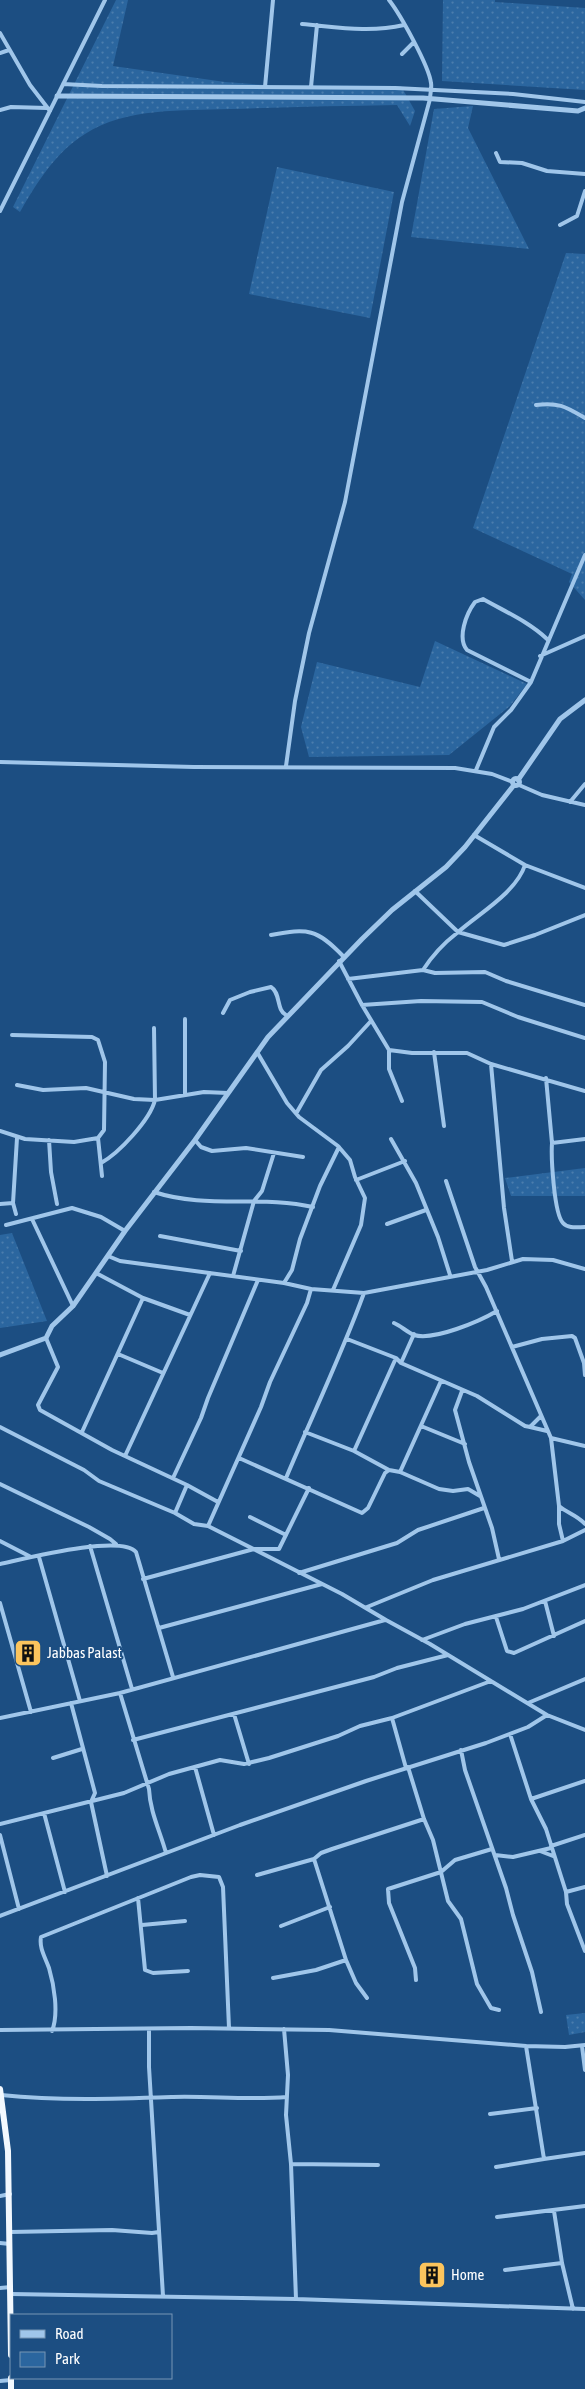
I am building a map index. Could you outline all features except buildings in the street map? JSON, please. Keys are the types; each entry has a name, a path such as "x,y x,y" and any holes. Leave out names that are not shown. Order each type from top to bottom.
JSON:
{"highway":[{"path":"1,2092 7,2128 10,2194 11,2314"},
{"path":"11,2379 11,2389"}],"street":[{"path":"0,211 105,0"},
{"path":"264,87 273,0"},
{"path":"286,766 295,701 309,633 345,502 402,202 430,99 431,83 426,68 404,25 400,13 389,0"},
{"path":"302,24 360,30 387,29 404,25"},
{"path":"311,87 317,25"},
{"path":"0,33 9,50 49,110"},
{"path":"402,54 413,43"},
{"path":"0,53 9,50"},
{"path":"63,84 430,90 513,94 585,102"},
{"path":"326,88 326,97"},
{"path":"57,96 430,99 578,111 585,108"},
{"path":"0,110 11,107 49,110"},
{"path":"496,153 500,162 522,163 547,171 585,174"},
{"path":"560,225 577,216 585,191"},
{"path":"536,405 556,404 567,407 585,418"},
{"path":"476,770 494,727 511,710 531,682 547,639 585,555"},
{"path":"531,682 467,650 463,644 462,635 468,615 474,602 483,599 510,616 533,626 547,639"},
{"path":"540,656 585,636"},
{"path":"0,1356 46,1338 52,1326 73,1306 125,1231 195,1140 257,1052 286,1016 341,959 415,891 446,867 516,783 560,719 585,700"},
{"path":"0,762 194,767 405,766 476,770 516,783 542,795 585,805"},
{"path":"570,802 585,784"},
{"path":"474,835 525,865 585,888"},
{"path":"423,970 430,959 458,932 484,914 519,878 525,865"},
{"path":"415,891 458,932 508,945 585,915"},
{"path":"271,935 295,930 312,931 327,940 341,959 348,978 362,1005 389,1050 389,1069 402,1102"},
{"path":"348,978 423,970 435,973 485,972 506,981 585,1005"},
{"path":"222,1013 230,1000 250,992 271,987 275,991 281,1009 286,1016"},
{"path":"362,1005 421,1001 482,1002 518,1017 585,1038"},
{"path":"185,1019 185,1095"},
{"path":"296,1112 322,1070 371,1021"},
{"path":"101,1163 111,1158 149,1116 155,1100 154,1028"},
{"path":"0,1132 18,1138 74,1142 98,1138 104,1130 105,1062 101,1044 96,1038 12,1035"},
{"path":"389,1050 412,1053 467,1053 491,1064 546,1078 585,1091"},
{"path":"257,1052 287,1103 299,1117 339,1148 350,1160 356,1180 365,1198 363,1216 333,1290"},
{"path":"434,1052 444,1126"},
{"path":"491,1064 504,1208 512,1262"},
{"path":"546,1078 553,1171 559,1216 564,1225 585,1227"},
{"path":"17,1086 43,1090 86,1088 104,1094 155,1100 213,1091 228,1093"},
{"path":"16,1214 13,1203 18,1138"},
{"path":"98,1138 102,1176"},
{"path":"391,1139 405,1161 438,1238 450,1275"},
{"path":"552,1143 585,1139"},
{"path":"49,1140 51,1172 57,1204"},
{"path":"195,1140 201,1147 212,1151 246,1148 303,1157"},
{"path":"284,1283 295,1262 300,1239 325,1174 339,1148"},
{"path":"233,1276 254,1201 262,1191 274,1153"},
{"path":"356,1180 405,1161"},
{"path":"446,1181 472,1259 497,1311 551,1438 559,1506 559,1524 563,1541"},
{"path":"154,1192 172,1198 254,1201 313,1207"},
{"path":"0,1204 13,1203"},
{"path":"6,1225 72,1208 100,1217 125,1231"},
{"path":"387,1224 426,1210"},
{"path":"32,1219 73,1306"},
{"path":"160,1236 241,1251"},
{"path":"108,1256 120,1261 284,1283 312,1289 364,1293 450,1275 495,1268 512,1262 536,1258 585,1269"},
{"path":"96,1273 143,1298 190,1315"},
{"path":"126,1456 162,1373 210,1273"},
{"path":"173,1478 201,1418 258,1280"},
{"path":"208,1526 312,1289"},
{"path":"286,1478 347,1339 364,1293"},
{"path":"82,1432 143,1298"},
{"path":"394,1323 414,1334 427,1335 456,1329 497,1311"},
{"path":"401,1363 414,1334"},
{"path":"512,1347 542,1339 572,1336 575,1338 585,1363 585,1375"},
{"path":"46,1338 58,1368 38,1408 126,1456 188,1484 218,1502"},
{"path":"347,1339 396,1358 401,1363 477,1396 519,1423 548,1431"},
{"path":"118,1354 162,1373"},
{"path":"354,1451 396,1358"},
{"path":"400,1472 441,1381"},
{"path":"462,1391 455,1410 474,1477 492,1528 499,1559"},
{"path":"530,1427 541,1416"},
{"path":"421,1426 465,1444"},
{"path":"0,1427 84,1470 99,1481 175,1513 194,1524 208,1526 315,1580 448,1654 547,1715 585,1730"},
{"path":"305,1432 354,1451 389,1470 400,1472 446,1491 468,1489 480,1496"},
{"path":"457,1440 462,1434"},
{"path":"551,1438 585,1446"},
{"path":"239,1458 362,1513 368,1508 385,1473 389,1470"},
{"path":"384,1467 385,1473"},
{"path":"468,1489 474,1477"},
{"path":"0,1484 89,1527 116,1544 134,1550 173,1677"},
{"path":"175,1513 188,1484"},
{"path":"144,1579 239,1552 254,1549 279,1549 309,1488"},
{"path":"559,1506 579,1517 585,1524"},
{"path":"299,1573 397,1543 418,1530 484,1508"},
{"path":"250,1517 286,1535"},
{"path":"367,1608 433,1580 563,1541 585,1530"},
{"path":"0,1541 32,1557"},
{"path":"238,1541 239,1552"},
{"path":"0,1564 90,1546 116,1544"},
{"path":"90,1546 132,1689"},
{"path":"39,1557 80,1701"},
{"path":"314,1586 315,1580"},
{"path":"159,1628 322,1584"},
{"path":"422,1640 544,1601 585,1585"},
{"path":"544,1601 554,1636"},
{"path":"0,1603 31,1712"},
{"path":"496,1616 509,1653 521,1651 585,1622"},
{"path":"0,1718 120,1693 386,1620"},
{"path":"430,1636 430,1644"},
{"path":"440,1657 442,1651"},
{"path":"134,1740 374,1677 448,1654"},
{"path":"528,1703 536,1698 585,1679"},
{"path":"0,1824 124,1793 169,1774 220,1760 249,1764 338,1736 360,1726 392,1718 491,1681"},
{"path":"120,1693 147,1783 150,1803 166,1852"},
{"path":"535,1708 536,1698"},
{"path":"71,1703 96,1796 91,1802"},
{"path":"234,1714 249,1764"},
{"path":"0,1916 166,1852 510,1734 528,1727 547,1715"},
{"path":"392,1718 424,1819 433,1840 448,1901 456,1910 465,1931 477,1984 491,2008 499,2010"},
{"path":"510,1734 531,1798 546,1829 566,1892 567,1904 583,1940 585,1951"},
{"path":"53,1758 82,1749"},
{"path":"461,1750 465,1770 495,1855 532,1972 541,2012"},
{"path":"195,1767 214,1835"},
{"path":"531,1798 585,1781"},
{"path":"91,1802 107,1876"},
{"path":"44,1813 65,1892"},
{"path":"257,1875 314,1859 332,1849 424,1819"},
{"path":"0,1835 19,1909"},
{"path":"495,1855 513,1857 540,1851 585,1835"},
{"path":"416,1980 415,1968 400,1934 389,1903 387,1891 390,1887 441,1872 455,1860 492,1849"},
{"path":"540,1851 553,1856"},
{"path":"314,1859 346,1960 356,1983 367,1998"},
{"path":"439,1863 448,1865"},
{"path":"52,2031 55,2022 52,1980 42,1951 41,1937 198,1875 221,1879 223,1887 229,2028"},
{"path":"566,1892 585,1887"},
{"path":"138,1898 147,1972 188,1971"},
{"path":"281,1926 330,1906"},
{"path":"142,1925 185,1921"},
{"path":"273,1978 316,1970 346,1960"},
{"path":"55,2022 60,2031"},
{"path":"284,2029 288,2075 286,2115 291,2164 296,2299"},
{"path":"0,2030 284,2029 364,2032 526,2046 583,2045 585,2070"},
{"path":"149,2030 151,2098 163,2296"},
{"path":"526,2046 544,2159"},
{"path":"1,2092 83,2100 106,2097 287,2097"},
{"path":"490,2114 537,2108"},
{"path":"496,2167 585,2154"},
{"path":"291,2164 378,2165"},
{"path":"0,2196 10,2194"},
{"path":"497,2218 585,2206"},
{"path":"554,2211 562,2263 573,2309"},
{"path":"10,2232 112,2230 152,2234 159,2232"},
{"path":"0,2243 10,2244"},
{"path":"505,2270 562,2263"},
{"path":"0,2288 11,2287"},
{"path":"11,2294 296,2299 585,2309"},
{"path":"0,2381 11,2379"}],"green space":[{"path":"116,0 128,0 113,66 225,82 265,85 401,86 415,111 410,126 397,105 193,110 137,115 101,125 75,141 48,168 20,212 13,207"},
{"path":"443,0 495,0 495,2 585,8 585,90 442,81"},
{"path":"473,106 468,128 529,249 411,237 434,109"},
{"path":"277,167 394,192 370,318 249,294"},
{"path":"566,253 585,254 585,600 569,582 572,574 473,528"},
{"path":"435,641 527,684 510,706 449,755 309,757 301,727 317,662 420,687"},
{"path":"585,1168 585,1196 511,1196 505,1178"},
{"path":"12,1233 47,1321 0,1328 0,1235"},
{"path":"585,2013 585,2032 569,2035 566,2015"}],"place":[{"name":"Jabbas Palast","path":"28,1653"},
{"name":"Home","path":"432,2275"}]}
